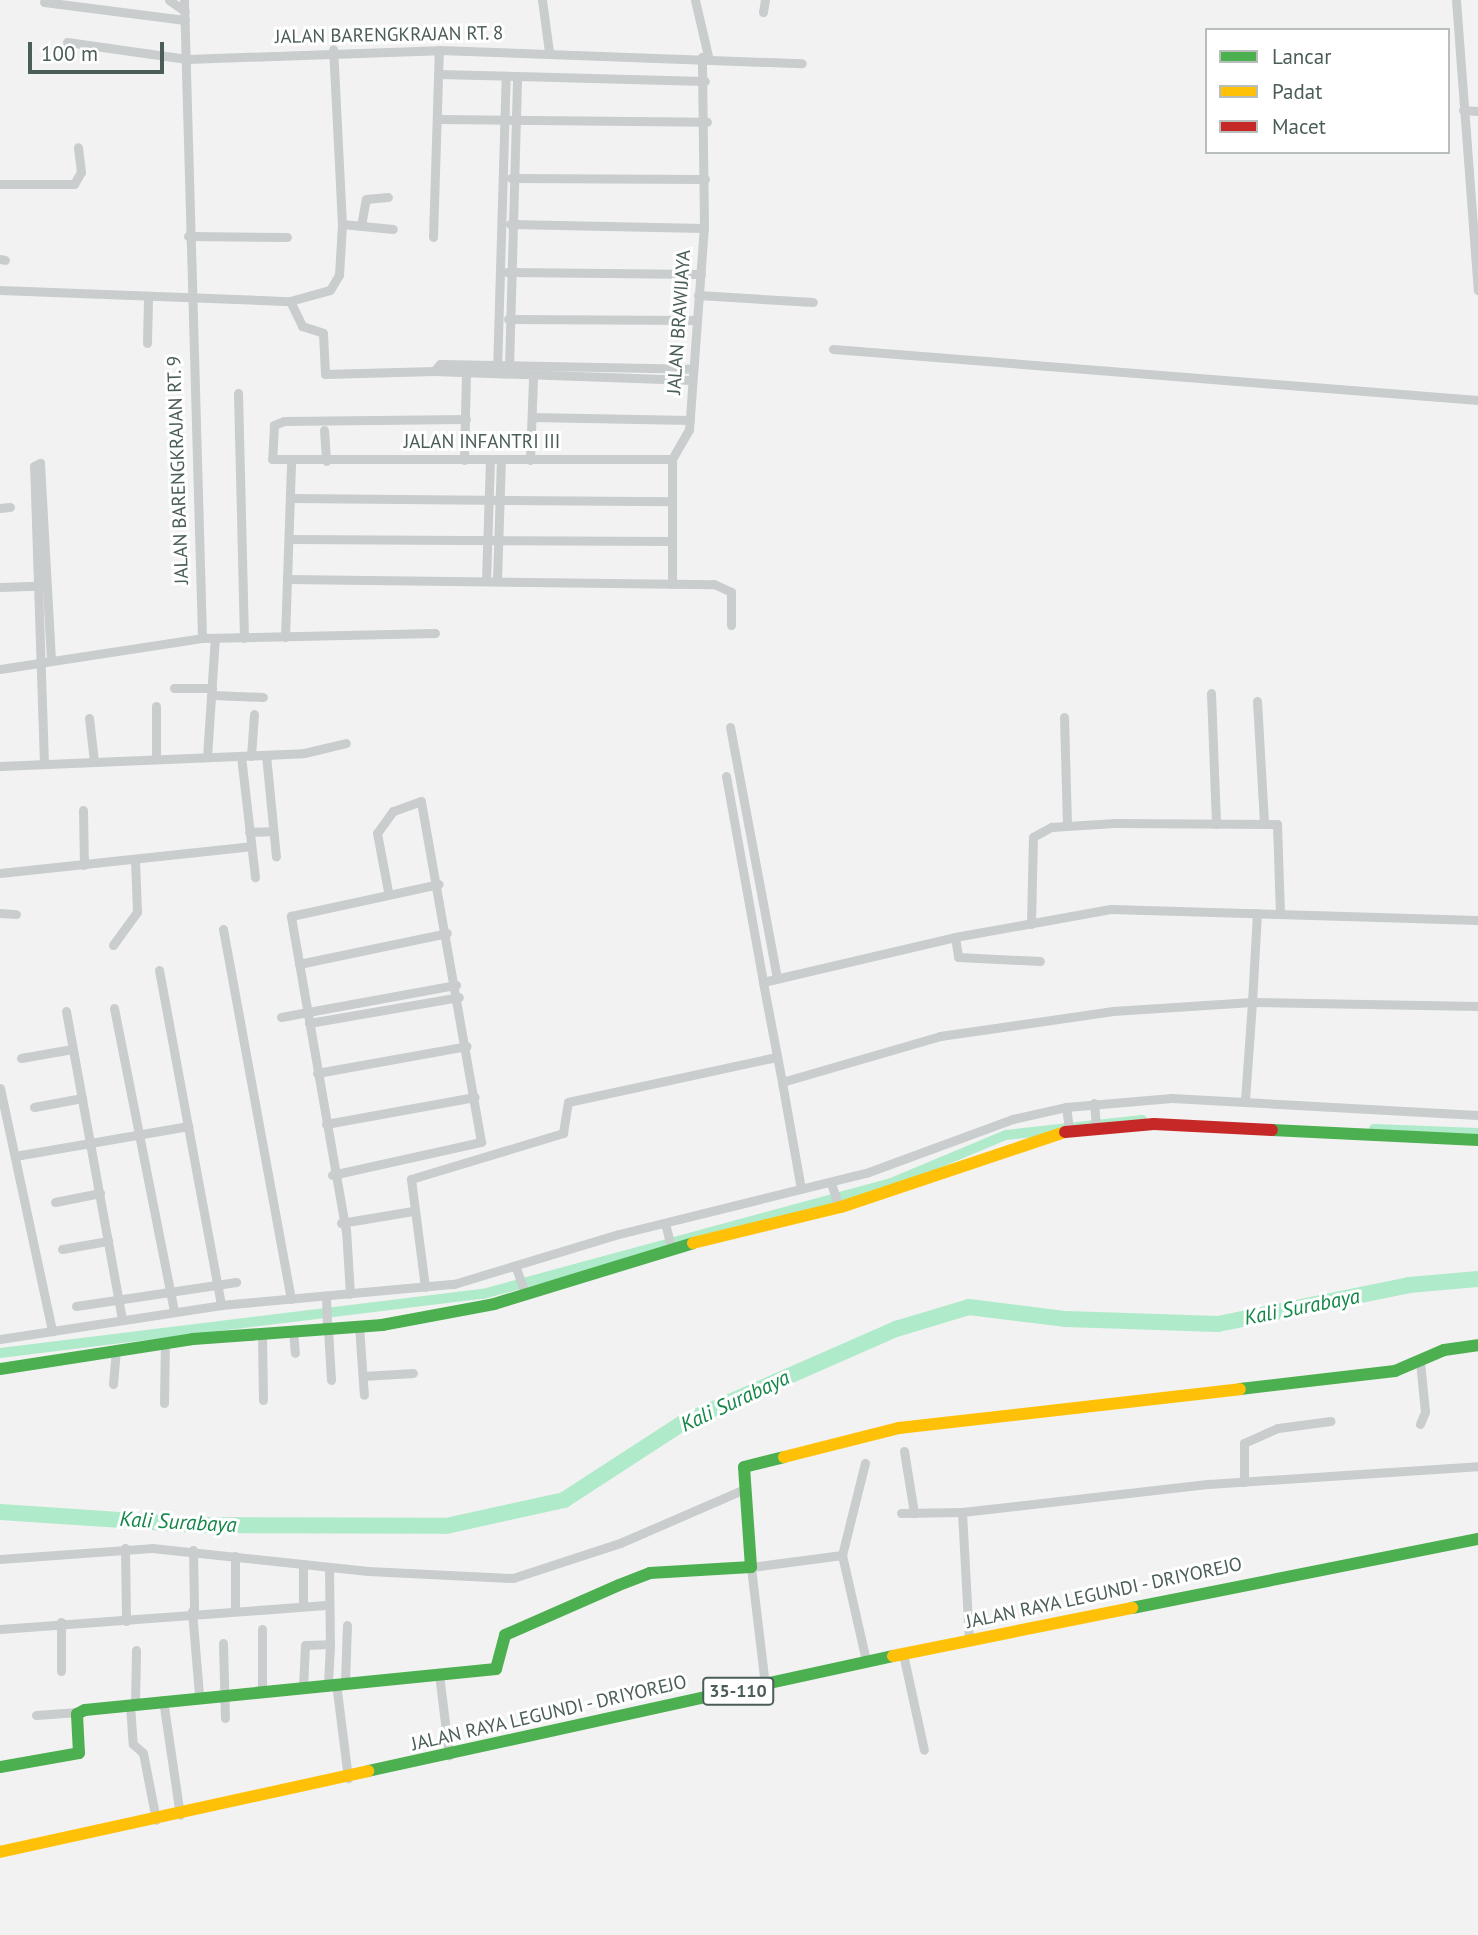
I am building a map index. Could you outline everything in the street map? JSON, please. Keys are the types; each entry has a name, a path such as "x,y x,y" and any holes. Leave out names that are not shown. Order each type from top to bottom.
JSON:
{"street":[{"path":"169,0 185,15"},
{"name":"JALAN BARENGKRAJAN RT. 9","path":"184,0 189,300 202,638"},
{"path":"542,0 549,52"},
{"name":"JALAN BRAWIJAYA","path":"672,584 673,459 687,440 690,420 691,369 704,228 707,122 705,57 695,0"},
{"path":"763,12 765,0"},
{"path":"1456,0 1478,290"},
{"path":"44,2 185,15"},
{"name":"JALAN BARENGKRAJAN RT. 8","path":"67,42 187,59 333,49 549,52 802,63"},
{"path":"0,290 189,300 290,301 337,284 342,224 333,49"},
{"path":"433,237 439,119 439,50"},
{"path":"438,74 705,81"},
{"path":"497,377 506,76"},
{"path":"509,377 517,76"},
{"path":"1463,110 1478,111"},
{"path":"439,119 707,122"},
{"path":"0,184 74,184 81,172 78,147"},
{"path":"503,178 705,179"},
{"path":"361,226 366,199 388,197"},
{"path":"342,224 393,229"},
{"path":"501,224 704,228"},
{"path":"188,236 287,237"},
{"path":"500,272 701,274"},
{"path":"698,295 813,303"},
{"path":"147,342 148,298"},
{"path":"290,301 302,326 323,333 325,374 434,371 466,376 691,380"},
{"path":"499,319 695,320"},
{"path":"832,349 1478,400"},
{"path":"434,371 440,364 691,369"},
{"path":"464,460 466,365"},
{"path":"530,460 533,378"},
{"path":"238,393 244,638"},
{"path":"533,417 690,420"},
{"path":"285,637 291,461 273,461 276,423 466,419"},
{"path":"324,430 326,461"},
{"name":"JALAN INFANTRI III","path":"291,461 673,459"},
{"path":"486,580 489,460"},
{"path":"497,580 501,460"},
{"path":"44,764 37,586 41,561 40,463 34,466 41,561 51,662"},
{"path":"291,498 672,501"},
{"path":"289,539 671,541"},
{"path":"287,579 497,580 672,584 729,589 731,625"},
{"path":"0,587 37,586"},
{"path":"0,669 202,638 435,633"},
{"path":"207,757 215,638"},
{"path":"174,688 263,697"},
{"path":"1211,693 1216,824"},
{"path":"1257,701 1265,824"},
{"path":"156,706 156,758"},
{"path":"254,714 246,756 249,832 255,877"},
{"path":"1064,717 1067,826"},
{"path":"89,718 94,761"},
{"path":"730,727 777,979"},
{"path":"0,766 266,755 346,743"},
{"path":"266,755 276,857"},
{"path":"726,776 802,1189"},
{"path":"335,1173 479,1145 475,1097 439,884 418,801 393,811 377,833 388,891"},
{"path":"83,810 84,865"},
{"path":"1031,921 1033,838 1067,826 1265,824 1279,827 1280,910"},
{"path":"249,832 272,831"},
{"path":"0,873 135,861 251,846"},
{"path":"113,945 137,912 135,861"},
{"path":"350,1294 345,1226 292,914 388,891 439,884"},
{"path":"763,982 1031,921 1111,909 1257,913 1280,910 1478,920"},
{"path":"0,913 16,914"},
{"path":"1245,1100 1257,913"},
{"path":"223,929 291,1299"},
{"path":"299,964 447,933"},
{"path":"956,937 958,957 1040,961"},
{"path":"159,970 220,1305"},
{"path":"308,1018 456,985"},
{"path":"281,1017 308,1018 458,997"},
{"path":"782,1082 940,1036 1113,1011 1252,1002 1478,1006"},
{"path":"114,1008 174,1310"},
{"path":"66,1011 122,1319"},
{"path":"317,1073 467,1046"},
{"path":"22,1058 72,1049"},
{"path":"425,1287 413,1211 411,1179 563,1133 567,1102 776,1057"},
{"path":"0,1088 52,1331"},
{"path":"326,1124 475,1097"},
{"path":"34,1107 82,1098"},
{"path":"0,1339 174,1310 291,1299 323,1299 425,1287 518,1271 802,1189 833,1186 1013,1118 1094,1105 1245,1100 1478,1115"},
{"path":"1094,1105 1096,1125"},
{"path":"1067,1111 1069,1130"},
{"path":"0,1369 165,1342 359,1326 462,1311 671,1248 839,1205 1017,1141 1096,1125 1478,1140"},
{"path":"15,1156 188,1126"},
{"path":"833,1186 839,1205"},
{"path":"55,1202 100,1193"},
{"path":"345,1226 413,1211"},
{"path":"666,1227 671,1248"},
{"path":"62,1249 108,1241"},
{"path":"518,1271 524,1292"},
{"path":"76,1306 236,1282"},
{"path":"323,1299 331,1380"},
{"path":"359,1326 364,1395"},
{"path":"293,1331 295,1353"},
{"path":"262,1332 263,1400"},
{"path":"164,1403 165,1342"},
{"path":"765,1685 751,1567 744,1467 899,1428 1395,1371 1478,1345"},
{"path":"113,1384 116,1349"},
{"path":"1420,1361 1425,1412 1420,1424"},
{"path":"363,1376 413,1373"},
{"path":"1244,1482 1244,1443 1278,1428 1331,1421"},
{"path":"904,1451 914,1513"},
{"path":"865,1463 842,1555 866,1661"},
{"path":"901,1513 962,1512 1244,1482 1478,1466"},
{"path":"0,1559 125,1548 193,1550 329,1567 513,1578 620,1543 745,1489"},
{"path":"962,1512 968,1640"},
{"name":"JALAN RAYA LEGUNDI - DRIYOREJO","path":"0,1852 348,1779 866,1661 1478,1539"},
{"path":"125,1548 126,1621"},
{"path":"193,1550 193,1611 199,1696"},
{"path":"36,1715 78,1713 262,1689 496,1669 505,1635 650,1573 751,1567 842,1555"},
{"path":"235,1556 235,1608"},
{"path":"303,1564 303,1606"},
{"path":"329,1567 330,1644 348,1779"},
{"path":"0,1629 61,1622 126,1621 193,1611 330,1605"},
{"path":"61,1622 61,1671"},
{"path":"337,1683 346,1625"},
{"path":"262,1629 262,1689"},
{"path":"223,1643 225,1718"},
{"path":"303,1687 303,1646 330,1644"},
{"path":"136,1650 132,1704 133,1744 143,1753 156,1820"},
{"path":"904,1654 924,1750"},
{"path":"439,1674 449,1755"},
{"path":"163,1700 180,1815"},
{"path":"1,1764 79,1753 78,1713"}],"waterway":[{"path":"0,1353 483,1294 891,1183 1006,1135 1142,1120"},
{"path":"1374,1129 1478,1133"},
{"name":"Kali Surabaya","path":"0,1512 198,1525 446,1526 564,1500 684,1422 896,1329 969,1307 1066,1319 1218,1324 1409,1285 1478,1279"}],"traffic: fast":[{"path":"1272,1130 1478,1140"},
{"path":"0,1369 193,1339 382,1325 494,1304 693,1243"},
{"path":"1240,1389 1395,1371 1444,1350 1478,1345"},
{"path":"0,1767 79,1753 77,1714 85,1710 496,1669 505,1635 619,1585 650,1573 751,1567 744,1467 784,1457"},
{"path":"1132,1608 1478,1539"},
{"path":"368,1771 893,1656"}],"traffic: slow":[{"path":"693,1243 841,1207 1065,1132"},
{"path":"784,1457 899,1428 1240,1389"},
{"path":"893,1656 1132,1608"},
{"path":"0,1852 368,1771"}],"traffic: jam":[{"path":"1065,1132 1154,1124 1272,1130"}]}
